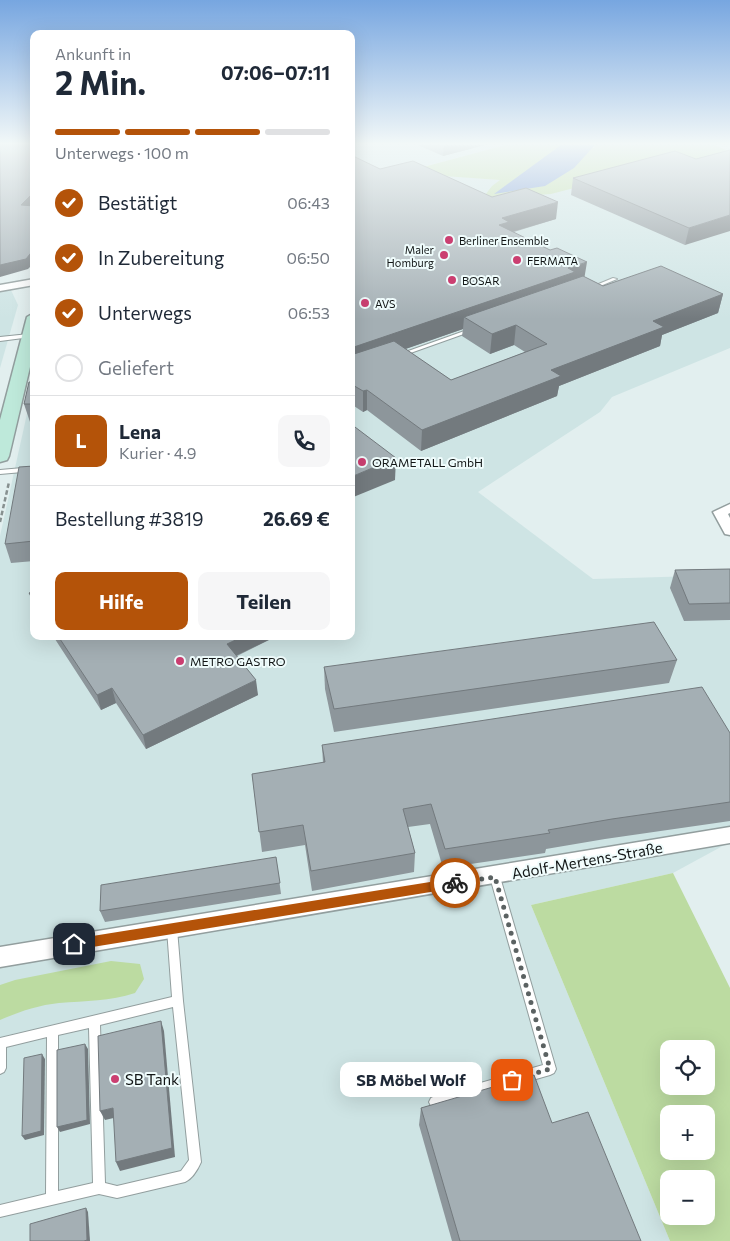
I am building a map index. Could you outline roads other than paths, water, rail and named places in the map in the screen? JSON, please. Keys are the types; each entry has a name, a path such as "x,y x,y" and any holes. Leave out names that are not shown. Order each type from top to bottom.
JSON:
{"main road":[{"path":"0,456 20,389 30,340"}],"street":[{"path":"0,288 30,283"},
{"path":"730,508 720,512 730,531"},
{"name":"Adolf-Mertens-Straße","path":"0,957 172,927 495,877 730,835"}],"lane":[{"path":"586,289 615,279"},
{"path":"389,359 483,326"},
{"path":"0,339 30,331"},
{"path":"0,472 30,468"},
{"path":"435,1102 550,1069 495,877"},
{"path":"0,1211 52,1197 98,1188 117,1192 185,1176 195,1162 172,927"},
{"path":"0,1068 2,1043 178,1001"},
{"path":"94,1022 98,1188"},
{"path":"52,1197 53,1031"}],"place":[{"name":"Berliner Ensemble","path":"449,240"},
{"name":"Maler Homburg","path":"444,255"},
{"name":"FERMATA","path":"517,260"},
{"name":"BOSAR","path":"452,280"},
{"name":"AVS","path":"365,303"},
{"name":"ORAMETALL GmbH","path":"362,462"},
{"name":"METRO GASTRO","path":"180,661"},
{"name":"SB Tank","path":"115,1079"},
{"name":"SB Möbel Wolf","path":"512,1080"}]}
